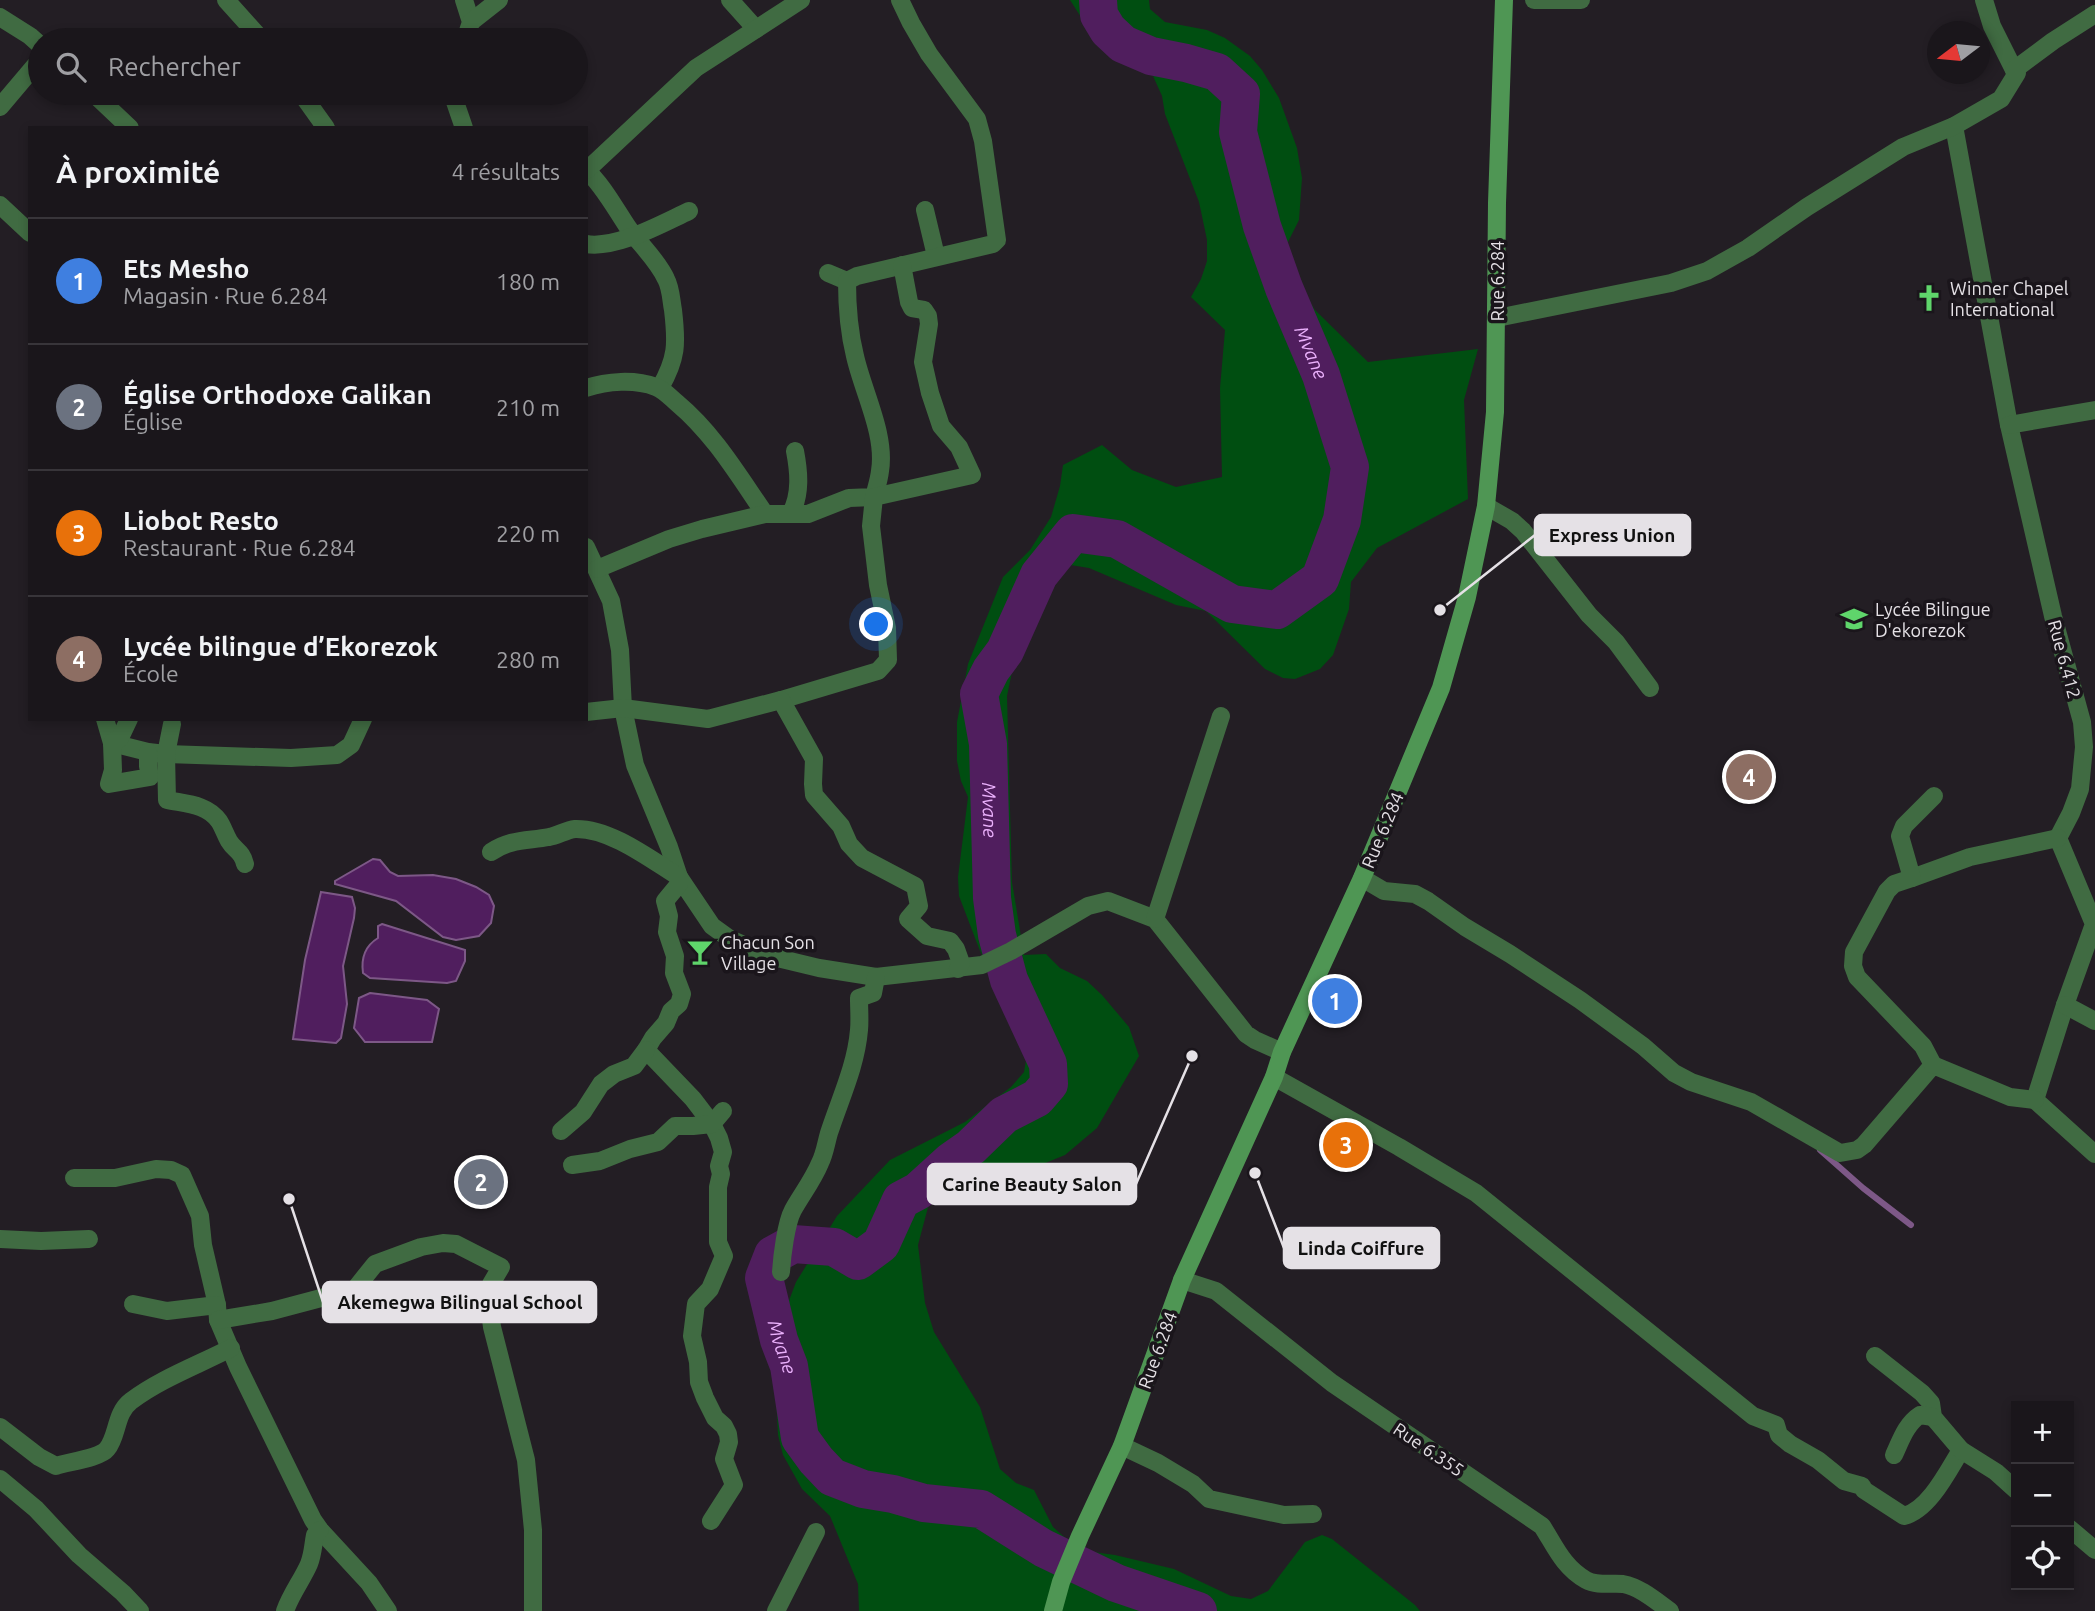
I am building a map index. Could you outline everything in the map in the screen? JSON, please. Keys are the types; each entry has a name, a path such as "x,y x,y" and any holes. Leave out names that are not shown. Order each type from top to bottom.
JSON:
{"street":[{"path":"226,0 251,28"},
{"path":"464,0 471,22"},
{"path":"469,28 471,22 499,0"},
{"path":"730,0 756,29"},
{"path":"588,169 696,68 800,0"},
{"path":"847,282 857,276 996,243 995,217 977,119 929,54 900,0"},
{"name":"Rue 6.284","path":"1053,1611 1061,1582 1080,1536 1122,1446 1182,1280 1362,878 1441,688 1466,597 1486,506 1495,412 1497,203 1504,0"},
{"path":"1534,0 1581,0"},
{"path":"1497,318 1671,283 1707,271 1748,248 1807,206 1903,147 1954,126 2001,99 2017,73 1992,26 1984,0"},
{"path":"2014,70 2095,14"},
{"path":"0,18 28,37"},
{"path":"0,107 28,74"},
{"path":"106,105 128,126"},
{"path":"310,105 325,126"},
{"path":"456,105 463,126"},
{"name":"Rue 6.412","path":"1954,126 2009,425 2053,616 2082,722 2084,747 2080,789 2058,838"},
{"path":"588,171 666,278 670,290 676,346 669,372 660,388"},
{"path":"0,205 28,231"},
{"path":"925,209 936,256"},
{"path":"588,244 615,241 634,235 689,211"},
{"path":"597,569 669,539 765,514 808,514 849,498 873,497 972,475 959,447 941,426 923,362 928,316 925,310 912,308 902,265"},
{"path":"828,272 847,282"},
{"path":"588,712 623,708 708,719 878,671 888,660 887,628 878,585 871,526 873,497 881,469 880,446 855,356 847,307 847,282"},
{"path":"588,387 599,384 644,383 660,388 688,412 717,443 765,514"},
{"path":"2009,425 2095,410"},
{"path":"791,513 799,489 795,451"},
{"path":"799,489 813,495 826,506"},
{"path":"1486,506 1512,521 1523,531 1589,615 1616,642 1650,688"},
{"path":"588,551 611,601 620,650 623,708 635,765 679,877 712,926 730,939 769,956 819,968 876,977 958,969 982,965 1088,906 1108,901 1155,919 1246,1034 1255,1041 1282,1052"},
{"path":"781,700 814,759 814,795 841,826 849,844 862,858 915,886 919,906 908,919 928,936 950,941 961,963 958,969"},
{"path":"1155,919 1221,716"},
{"path":"106,721 112,743 113,770 109,785 150,777 148,765 172,724"},
{"path":"112,743 120,738 128,721"},
{"path":"112,743 157,753 292,758 337,755 351,745 362,721"},
{"path":"157,753 167,800 207,808 221,823 229,841 243,855 245,864"},
{"path":"1912,878 1900,836 1904,826 1934,796"},
{"path":"491,852 502,844 550,837 575,829 612,836 679,877"},
{"path":"2035,1100 2094,925 2058,838 1970,857 1894,884 1887,891 1854,952 1853,966 1857,977 1923,1046 1933,1065 2010,1097 2035,1100 2095,1154"},
{"path":"561,1132 583,1112 601,1084 614,1074 634,1066 666,1023 671,1011 679,1004 682,994 674,973 675,956 667,932 669,916 665,901 679,884 679,877"},
{"path":"1362,878 1384,891 1415,894 1428,901 1580,1000 1643,1046 1674,1073 1691,1082 1751,1102 1840,1153 1857,1150 1864,1145 1933,1065"},
{"path":"781,1272 788,1222 815,1176 848,1080 859,1030 859,998 873,993 876,977"},
{"path":"2065,1005 2095,1021"},
{"path":"646,1050 693,1099 718,1117"},
{"path":"1274,1077 1476,1193 1753,1416 1776,1425 1779,1436 1818,1460 1844,1481 1862,1486 1904,1516 1912,1514 1932,1496 1961,1450"},
{"path":"572,1165 600,1161 658,1142 675,1126 693,1126 718,1117"},
{"path":"711,1521 734,1485 724,1459 729,1442 728,1434 715,1418 699,1382 692,1336 696,1304 710,1289 724,1256 718,1242 718,1187 722,1174 719,1166 723,1152 718,1117"},
{"path":"74,1178 115,1178 156,1169 171,1170 182,1175 200,1216 203,1245 218,1312 238,1367 263,1421 320,1530 369,1583 388,1611"},
{"path":"0,1239 89,1239"},
{"path":"133,1304 167,1311 272,1311 355,1289 375,1264 443,1242 456,1244 501,1267 491,1284 489,1304 492,1327 526,1460 533,1530 533,1611"},
{"name":"Rue 6.355","path":"1182,1280 1216,1291 1332,1383 1542,1526 1556,1552 1587,1581 1625,1584 1643,1592 1670,1611"},
{"path":"0,1427 56,1466 99,1455 107,1450 128,1403 144,1392 231,1348"},
{"path":"1875,1356 1922,1393 1931,1403 1933,1417 1961,1450 1996,1472 2011,1486"},
{"path":"1894,1455 1914,1419 1920,1415 1933,1417"},
{"path":"1122,1446 1193,1484 1209,1499 1284,1515 1313,1514"},
{"path":"0,1479 36,1509 79,1555 141,1611"},
{"path":"285,1611 308,1565 314,1535 320,1530"},
{"path":"776,1611 816,1532"},
{"path":"2074,1532 2095,1549"}],"green space":[{"path":"1070,0 1149,0 1150,9 1165,22 1207,30 1225,38 1250,56 1262,70 1279,98 1297,148 1302,178 1299,220 1286,246 1289,267 1315,310 1368,362 1478,349 1464,400 1468,499 1377,548 1351,582 1349,609 1333,655 1320,669 1295,679 1283,678 1265,669 1206,611 1176,605 1089,568 1064,564 1054,575 1041,616 1012,672 1007,696 1012,882 1024,955 1046,954 1060,968 1087,981 1129,1027 1139,1056 1097,1128 1065,1155 989,1186 978,1189 948,1187 931,1196 918,1245 925,1303 934,1332 980,1407 1000,1469 1016,1483 1034,1490 1053,1527 1069,1541 1086,1551 1174,1569 1231,1596 1251,1599 1268,1591 1305,1542 1322,1535 1332,1539 1420,1611 859,1611 858,1584 830,1516 802,1489 783,1455 778,1435 775,1377 782,1319 796,1282 837,1216 890,1160 965,1122 1011,1087 1024,1072 1026,1036 980,951 959,896 958,877 968,797 957,761 957,722 968,664 1003,577 1030,550 1051,517 1063,465 1102,445 1132,470 1176,487 1222,477 1220,388 1225,330 1191,297 1207,261 1207,240 1199,202 1153,76 1093,36"}],"shaded area":[{"path":"373,859 380,860 390,872 398,876 433,875 456,879 476,887 489,895 494,906 491,923 479,936 456,940 443,937 396,901 335,884 335,881"},
{"path":"321,892 352,897 355,908 343,966 347,1004 341,1038 336,1043 293,1039 305,960"},
{"path":"382,924 465,950 465,961 456,981 447,983 370,978 363,973 365,953 378,938 378,926"},
{"path":"370,993 427,1000 439,1009 432,1042 365,1042 354,1028 359,998"}],"waterway":[{"name":"Mvane","path":"1098,0 1099,15 1108,30 1123,44 1151,56 1217,72 1241,94 1238,132 1262,226 1284,288 1321,375 1350,467 1342,520 1320,579 1277,610 1232,604 1117,539 1073,533 1039,575 1005,651 991,670 979,694 988,744 992,898 997,935 1009,980 1048,1064 1049,1084 1037,1098 1004,1115 971,1147 918,1191 901,1200 881,1244 858,1261 834,1247 793,1244 773,1255 764,1278 779,1340 789,1366 800,1438 832,1477 863,1489 924,1503 981,1509 1043,1548 1116,1583 1198,1611"},
{"path":"1820,1150 1911,1225"}],"place":[{"name":"Winner Chapel International","path":"1929,298"},
{"name":"Express Union","path":"1440,610"},
{"name":"Lycée Bilingue D'ekorezok","path":"1854,619"},
{"name":"Lycée bilingue d’Ekorezok","path":"1749,777"},
{"name":"Chacun Son Village","path":"700,952"},
{"name":"Ets Mesho","path":"1335,1001"},
{"name":"Carine Beauty Salon","path":"1192,1056"},
{"name":"Liobot Resto","path":"1346,1145"},
{"name":"Linda Coiffure","path":"1255,1173"},
{"name":"Église Orthodoxe Galikan","path":"481,1182"},
{"name":"Akemegwa Bilingual School","path":"289,1199"}]}
